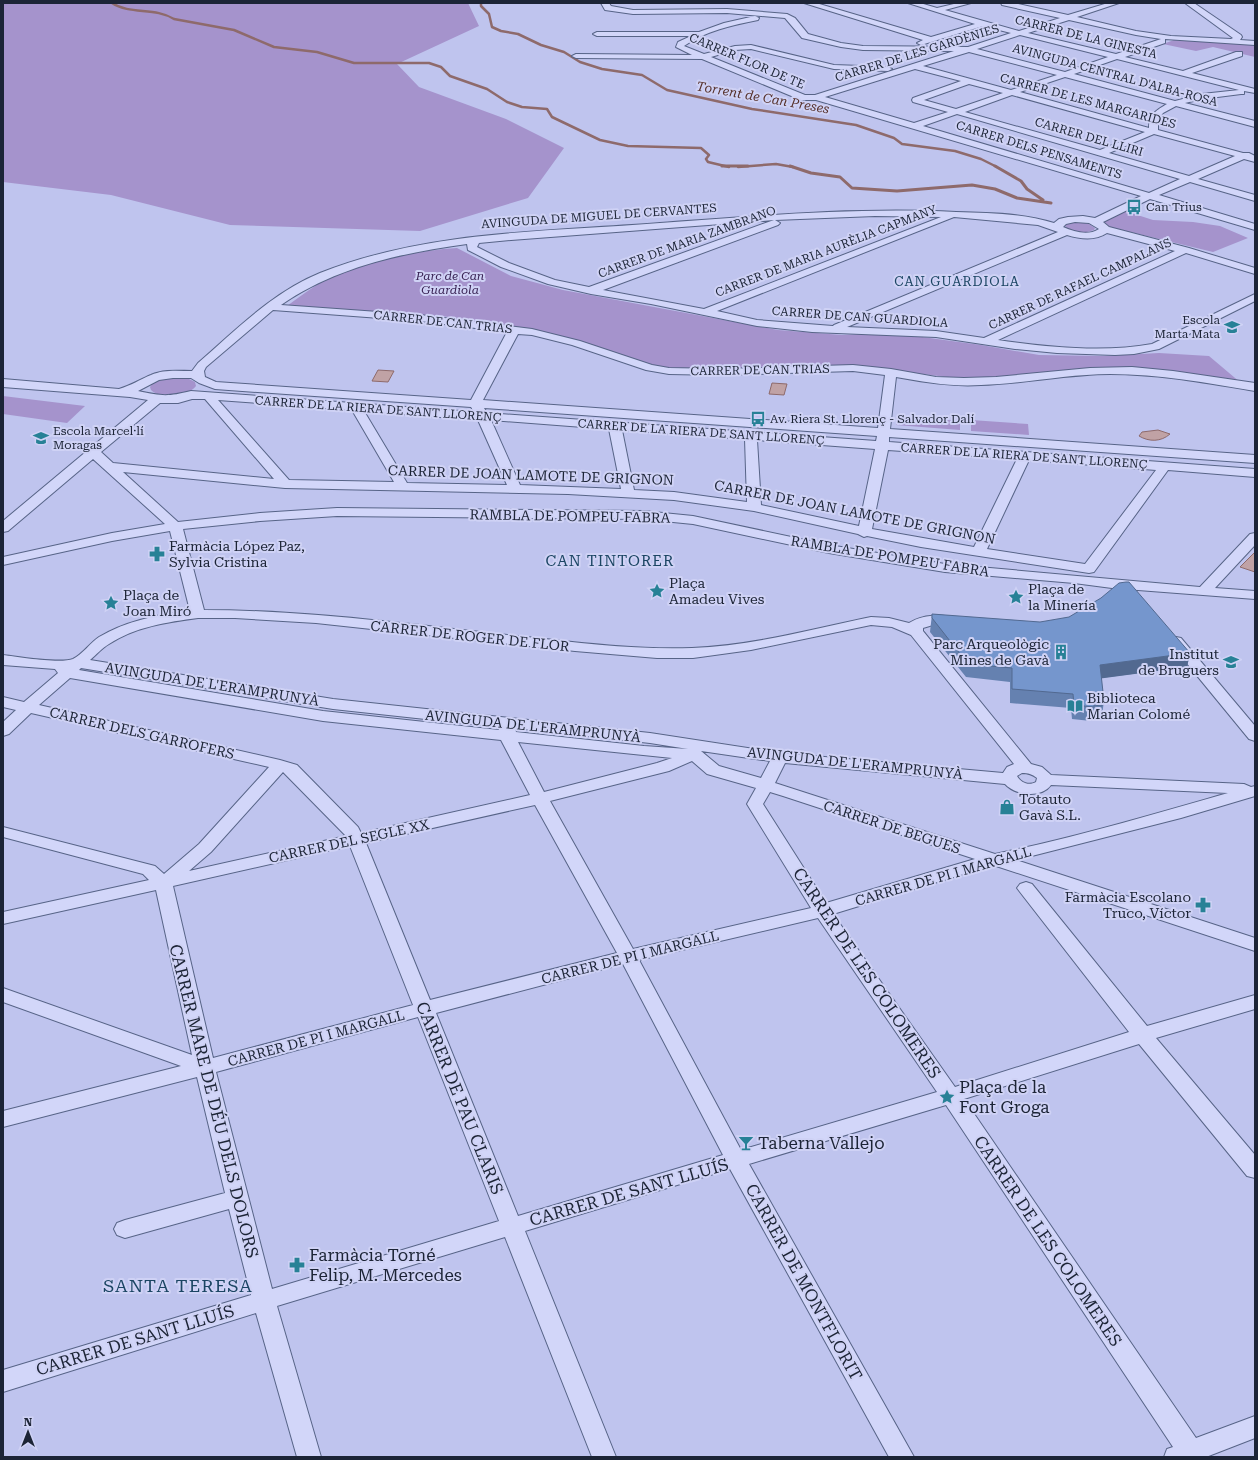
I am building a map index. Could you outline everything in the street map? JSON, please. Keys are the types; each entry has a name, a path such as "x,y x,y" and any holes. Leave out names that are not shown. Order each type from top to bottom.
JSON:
{"street":[{"path":"605,3 606,6 613,10 633,12 727,11 782,15 792,18 799,32 812,38 857,47 968,49"},
{"path":"808,3 932,40"},
{"name":"CARRER DE LA GINESTA","path":"912,3 983,24 1255,91"},
{"path":"936,10 967,3"},
{"path":"1005,3 1151,36 1255,43"},
{"path":"1016,5 1024,3"},
{"name":"CARRER DE LES GARDÈNIES","path":"816,97 1116,3"},
{"path":"1189,3 1236,36 1238,38 1234,41"},
{"name":"CARRER FLOR DE TE","path":"782,15 749,18 703,34 681,44 680,47 804,98 816,97"},
{"path":"906,48 983,24"},
{"path":"597,34 703,34"},
{"path":"915,126 1010,92 1162,41"},
{"path":"576,56 702,57 735,48 751,47 841,68 877,69 912,67"},
{"name":"AVINGUDA CENTRAL D'ALBA-ROSA","path":"968,49 1255,124"},
{"path":"1185,73 1239,54"},
{"name":"CARRER DE LES MARGARIDES","path":"912,67 1154,131 1255,160"},
{"name":"CARRER DEL LLIRI","path":"969,81 916,100 1254,197"},
{"path":"1101,153 1154,131 1152,126 1153,121 1159,113 1176,103 1197,97 1216,94 1255,91"},
{"name":"CARRER DELS PENSAMENTS","path":"816,97 1255,227"},
{"path":"1255,152 1149,196 1105,216 1096,222 1105,229 1185,250 1255,271"},
{"name":"AVINGUDA DE MIGUEL DE CERVANTES","path":"3,528 93,452 149,394 154,378 187,369 269,303 300,284 347,264 419,246 478,238 840,212 929,212 1046,221 1081,219 1096,222"},
{"name":"AVINGUDA DE MIGUEL DE CERVANTES","path":"191,395 201,389 203,385 198,371 202,365 270,307 300,288 347,267 412,249 476,240 792,217 869,213 954,215 1038,222 1087,236 1100,234 1105,229"},
{"name":"CARRER DE MARIA AURÈLIA CAPMANY","path":"706,312 954,215"},
{"name":"CARRER DE MARIA ZAMBRANO","path":"591,291 792,217"},
{"path":"831,330 874,314 1062,230 1058,224 1066,220"},
{"name":"CARRER DE CAN GUARDIOLA","path":"476,240 472,244 472,248 505,265 552,282 757,323 831,330 888,331 948,335 1057,350 1115,352 1148,349 1155,347 1255,297"},
{"name":"CARRER DE RAFAEL CAMPALANS","path":"987,341 1185,250"},
{"name":"CARRER DE CAN TRIAS","path":"270,307 420,318 514,330 561,339 637,364 664,370 688,373 853,368 891,372 944,381 974,382 1002,381 1046,374 1118,370 1176,374 1255,387"},
{"path":"874,314 868,319 869,324 888,331"},
{"path":"475,404 514,330"},
{"path":"864,532 882,446 891,372"},
{"path":"170,374 187,374 215,385 1255,459"},
{"name":"CARRER DE LA RIERA DE SANT LLORENÇ","path":"3,383 149,394 174,399 191,395 208,396 1255,473"},
{"path":"208,396 286,484"},
{"path":"475,404 483,416 515,490"},
{"path":"356,407 403,487"},
{"path":"615,426 628,492"},
{"path":"751,436 754,507"},
{"path":"93,452 175,526 198,614"},
{"path":"979,552 1025,456"},
{"path":"1106,587 1089,569 1165,466"},
{"name":"CARRER DE JOAN LAMOTE DE GRIGNON","path":"111,468 286,484 628,492 703,499 754,507 864,532 979,552 1073,573 1089,569"},
{"name":"RAMBLA DE POMPEU FABRA","path":"3,561 112,537 175,526 260,517 337,512 643,515 693,520 829,549 945,568 1038,577 1073,573 1106,587 1128,585 1255,595"},
{"path":"1204,590 1255,537"},
{"path":"1128,585 1144,602"},
{"name":"CARRER DE ROGER DE FLOR","path":"3,731 67,667 103,642 126,629 157,620 198,614 316,619 567,646 656,653 693,653 751,646 872,621 887,621 904,626 916,632"},
{"path":"963,622 932,620 923,621 915,626 916,632 1026,768"},
{"path":"1168,631 1255,736"},
{"name":"AVINGUDA DE L'ERAMPRUNYÀ","path":"3,660 67,667 323,716 508,730 650,738 780,758"},
{"name":"CARRER DELS GARROFERS","path":"3,702 280,765"},
{"name":"AVINGUDA DE L'ERAMPRUNYÀ","path":"508,730 644,751 780,758 1010,779"},
{"name":"CARRER DE MONTFLORIT","path":"508,730 510,743 628,957 736,1160 902,1457"},
{"name":"CARRER DE BEGUES","path":"693,754 713,770 765,785 1255,945"},
{"name":"CARRER DEL SEGLE XX","path":"3,918 540,798 663,767 693,754"},
{"path":"765,785 780,758"},
{"path":"3,832 149,870 163,883 205,848 280,765"},
{"name":"CARRER DE PAU CLARIS","path":"280,765 291,770 352,831 604,1457"},
{"path":"1026,768 1040,772 1046,780 1041,787 1031,789 1018,786 1010,779 1010,774 1013,771 1026,768"},
{"path":"1046,780 1255,790"},
{"name":"CARRER DE LES COLOMERES","path":"765,785 755,804 822,911 950,1096 1186,1455"},
{"name":"CARRER DE PI I MARGALL","path":"3,1120 424,1009 628,957 822,911 991,860 1025,853 1168,816 1255,790"},
{"name":"CARRER MARE DE DÉU DELS DOLORS","path":"163,883 237,1198 264,1300 309,1457"},
{"path":"1026,888 1143,1036 1255,1170"},
{"path":"3,995 205,1067"},
{"name":"CARRER DE SANT LLUÍS","path":"3,1381 264,1300 950,1096 1255,1002"},
{"path":"125,1229 237,1198"},
{"path":"1186,1455 1255,1426"}],"green space":[{"path":"3,3 468,3 479,26 397,64 419,87 506,119 564,148 528,198 420,231 230,225 111,195 3,182"},
{"path":"1174,40 1255,45 1255,57 1213,47 1196,51 1163,44"},
{"path":"1125,211 1153,220 1193,222 1220,226 1248,238 1213,252 1110,227 1103,221"},
{"path":"1081,222 1089,224 1095,228 1094,230 1087,232 1076,232 1066,228 1065,225 1069,223"},
{"name":"Parc de Can Guardiola","path":"457,248 511,276 563,290 778,330 842,335 893,333 981,345 1039,355 1104,356 1159,353 1209,356 1241,383 1098,368 990,378 962,379 860,366 693,371 659,368 533,330 451,317 287,306 322,282 345,271 400,256"},
{"path":"165,378 187,378 195,382 196,386 187,393 174,396 161,395 151,390 150,387 153,383"},
{"path":"3,396 85,406 67,423 3,414"},
{"path":"897,416 960,421 960,430 896,425"},
{"path":"971,420 1028,424 1029,435 971,431"}],"shaded area":[{"path":"378,370 394,371 388,382 372,381"},
{"path":"772,383 787,384 784,395 769,394"},
{"path":"1158,430 1170,434 1159,440 1151,440 1139,436 1142,432"},
{"path":"1255,552 1255,572 1240,567"}],"building":[{"name":"Parc Arqueològic Mines de Gavà","path":"1129,582 1190,653 1100,665 1104,701 1101,700 1102,706 1094,705 1094,707 1074,705 1073,694 1012,689 1012,668 968,664 932,618 932,614 1040,622 1069,617 1101,598 1119,583"}],"waterway":[{"path":"112,3 127,9 159,13 174,19 234,30 274,47 317,52 354,63 429,63 441,67 450,76 487,89 507,102 522,107 547,109 552,117 600,140 628,146 701,148 709,155 706,159 708,162 725,166"},
{"name":"Torrent de Can Preses","path":"481,3 481,6 489,14 492,27 501,31 518,34 541,45 564,52 580,62 602,69 642,75 667,90 752,109 856,125 894,138 902,144 955,151 981,159 995,166"},
{"path":"738,167 776,164 793,167"},
{"path":"725,166 748,166"},
{"path":"725,166 729,167"},
{"name":"Torrent de Can Preses","path":"995,166 1021,181 1027,189 1043,200"},
{"path":"793,167 811,173 840,177 852,188 897,191 972,185 995,189 1017,198 1051,203"}],"place":[{"name":"Can Trius","path":"1134,207"},
{"name":"Escola Marta Mata","path":"1232,327"},
{"name":"Av. Riera St. Llorenç - Salvador Dalí","path":"758,419"},
{"name":"Escola Marcel·lí Moragas","path":"41,438"},
{"name":"Farmàcia López Paz, Sylvia Cristina","path":"157,554"},
{"name":"Plaça Amadeu Vives","path":"657,591"},
{"name":"Plaça de la Minería","path":"1016,597"},
{"name":"Plaça de Joan Miró","path":"111,603"},
{"name":"Parc Arqueològic Mines de Gavà","path":"1061,652"},
{"name":"Institut de Bruguers","path":"1231,662"},
{"name":"Biblioteca Marian Colomé","path":"1075,706"},
{"name":"Totauto Gavà S.L.","path":"1007,807"},
{"name":"Farmàcia Escolano Truco, Víctor","path":"1203,905"},
{"name":"Plaça de la Font Groga","path":"947,1097"},
{"name":"Taberna Vallejo","path":"746,1143"},
{"name":"Farmàcia Torné Felip, M. Mercedes","path":"297,1265"}],"district":[{"name":"CAN GUARDIOLA","path":"957,281"},
{"name":"CAN TINTORER","path":"610,561"},
{"name":"SANTA TERESA","path":"178,1286"}]}
